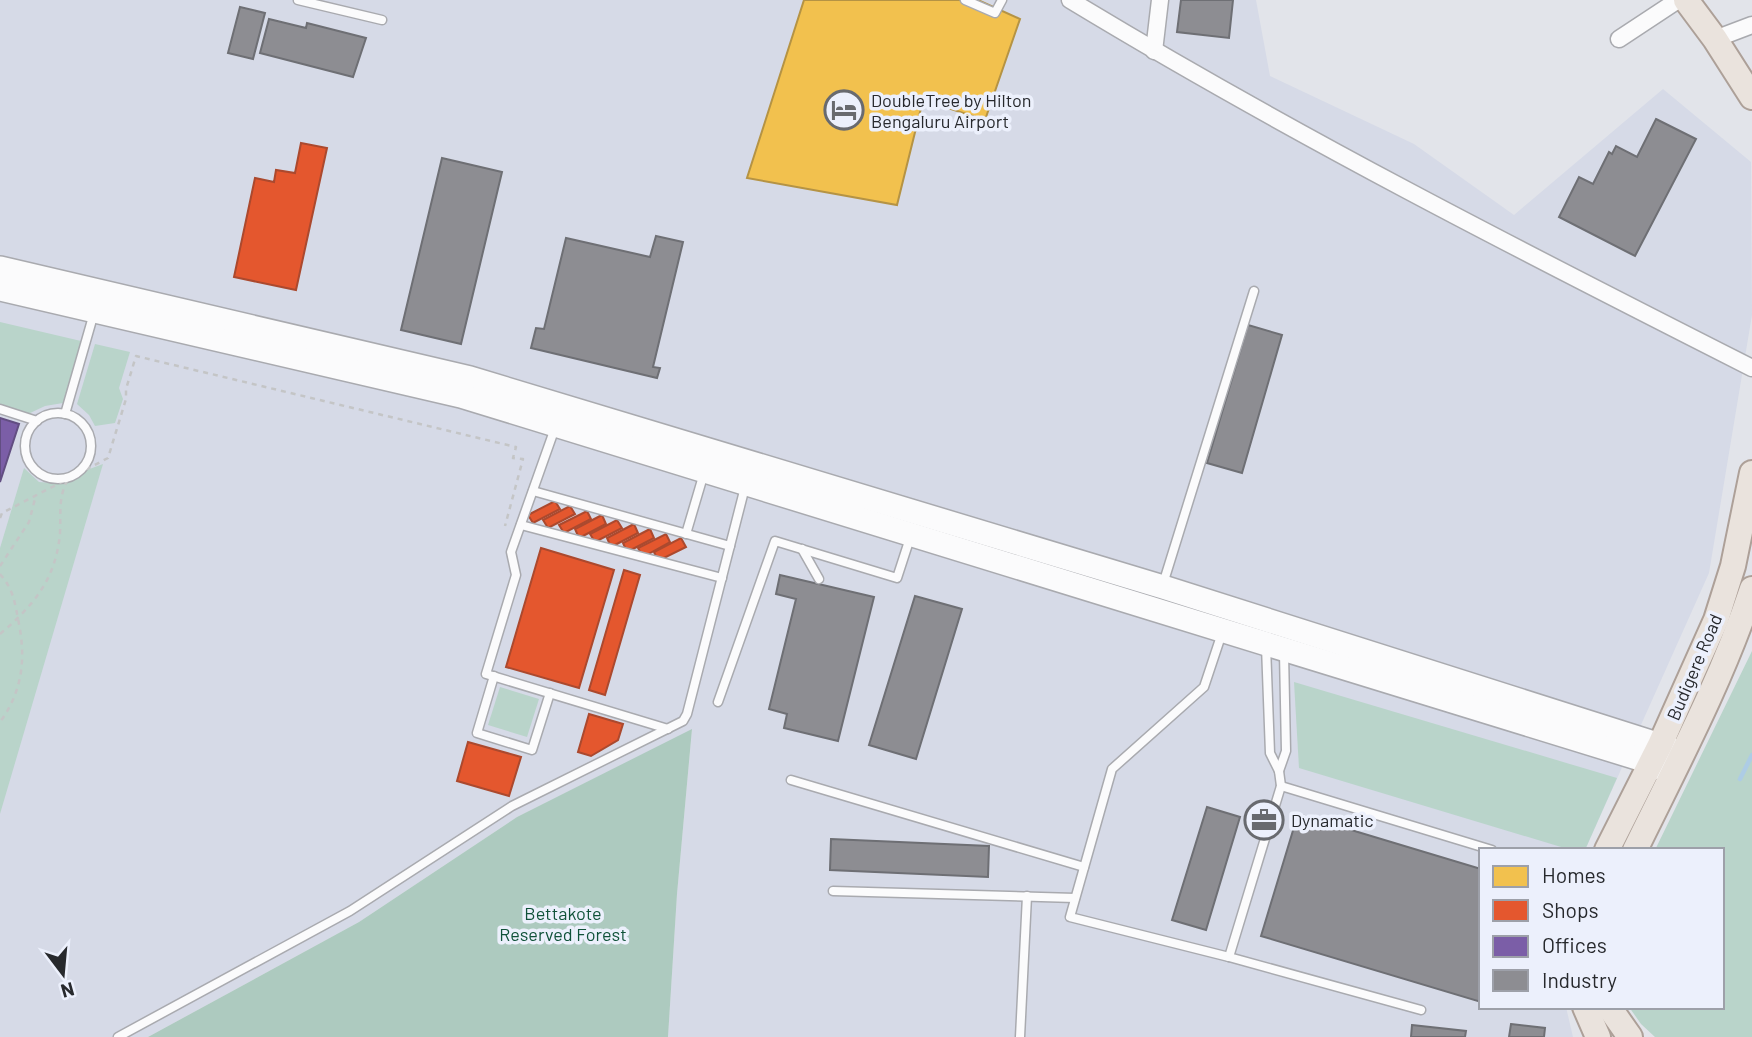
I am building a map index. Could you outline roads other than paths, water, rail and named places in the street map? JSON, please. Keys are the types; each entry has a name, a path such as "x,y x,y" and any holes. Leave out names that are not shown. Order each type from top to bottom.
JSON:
{"main road":[{"path":"1686,0 1750,90"},
{"name":"Budigere Road","path":"1636,848 1733,566 1752,473"},
{"name":"Budigere Road","path":"1608,848 1716,684 1741,624 1752,589"},
{"path":"1586,1009 1598,1037"},
{"path":"1610,1009 1630,1037"}],"street":[{"path":"1070,0 1154,51 1454,217 1752,368"},
{"path":"1154,51 1160,0"},
{"path":"1619,39 1678,0"},
{"path":"1715,39 1752,25"},
{"path":"0,268 470,378 1163,587 1666,759"},
{"path":"0,289 461,396 1275,646 1666,759"}],"lane":[{"path":"298,0 382,20"},
{"path":"965,0 995,13 1002,0"},
{"path":"1163,587 1254,291"},
{"path":"65,414 95,311"},
{"path":"0,409 37,421"},
{"path":"65,414 85,428 90,444 87,461 68,477 60,479 43,476 30,464 25,447 26,439 37,421 48,415 65,414"},
{"path":"556,425 511,552 516,575 486,674 668,729"},
{"path":"686,534 704,471"},
{"path":"118,1037 350,911 512,806 683,720 687,714 746,484"},
{"path":"533,491 730,546"},
{"path":"521,524 722,578"},
{"path":"718,702 775,541 897,578 911,534"},
{"path":"802,549 819,579"},
{"path":"1223,630 1204,687 1112,769 1070,916 1421,1010"},
{"path":"1275,646 1286,751 1279,771"},
{"path":"1229,957 1281,786 1279,771 1270,753 1275,646"},
{"path":"494,676 477,733 532,750 550,693"},
{"path":"791,780 1084,867"},
{"path":"1281,786 1485,848"},
{"path":"833,891 1076,898"},
{"path":"1020,1037 1027,896"}],"waterway":[{"path":"1740,779 1752,755"}],"place":[{"name":"DoubleTree by Hilton Bengaluru Airport","path":"844,110"},
{"name":"Dynamatic","path":"1264,820"}],"park label":[{"name":"Bettakote Reserved Forest","path":"563,923"}]}
